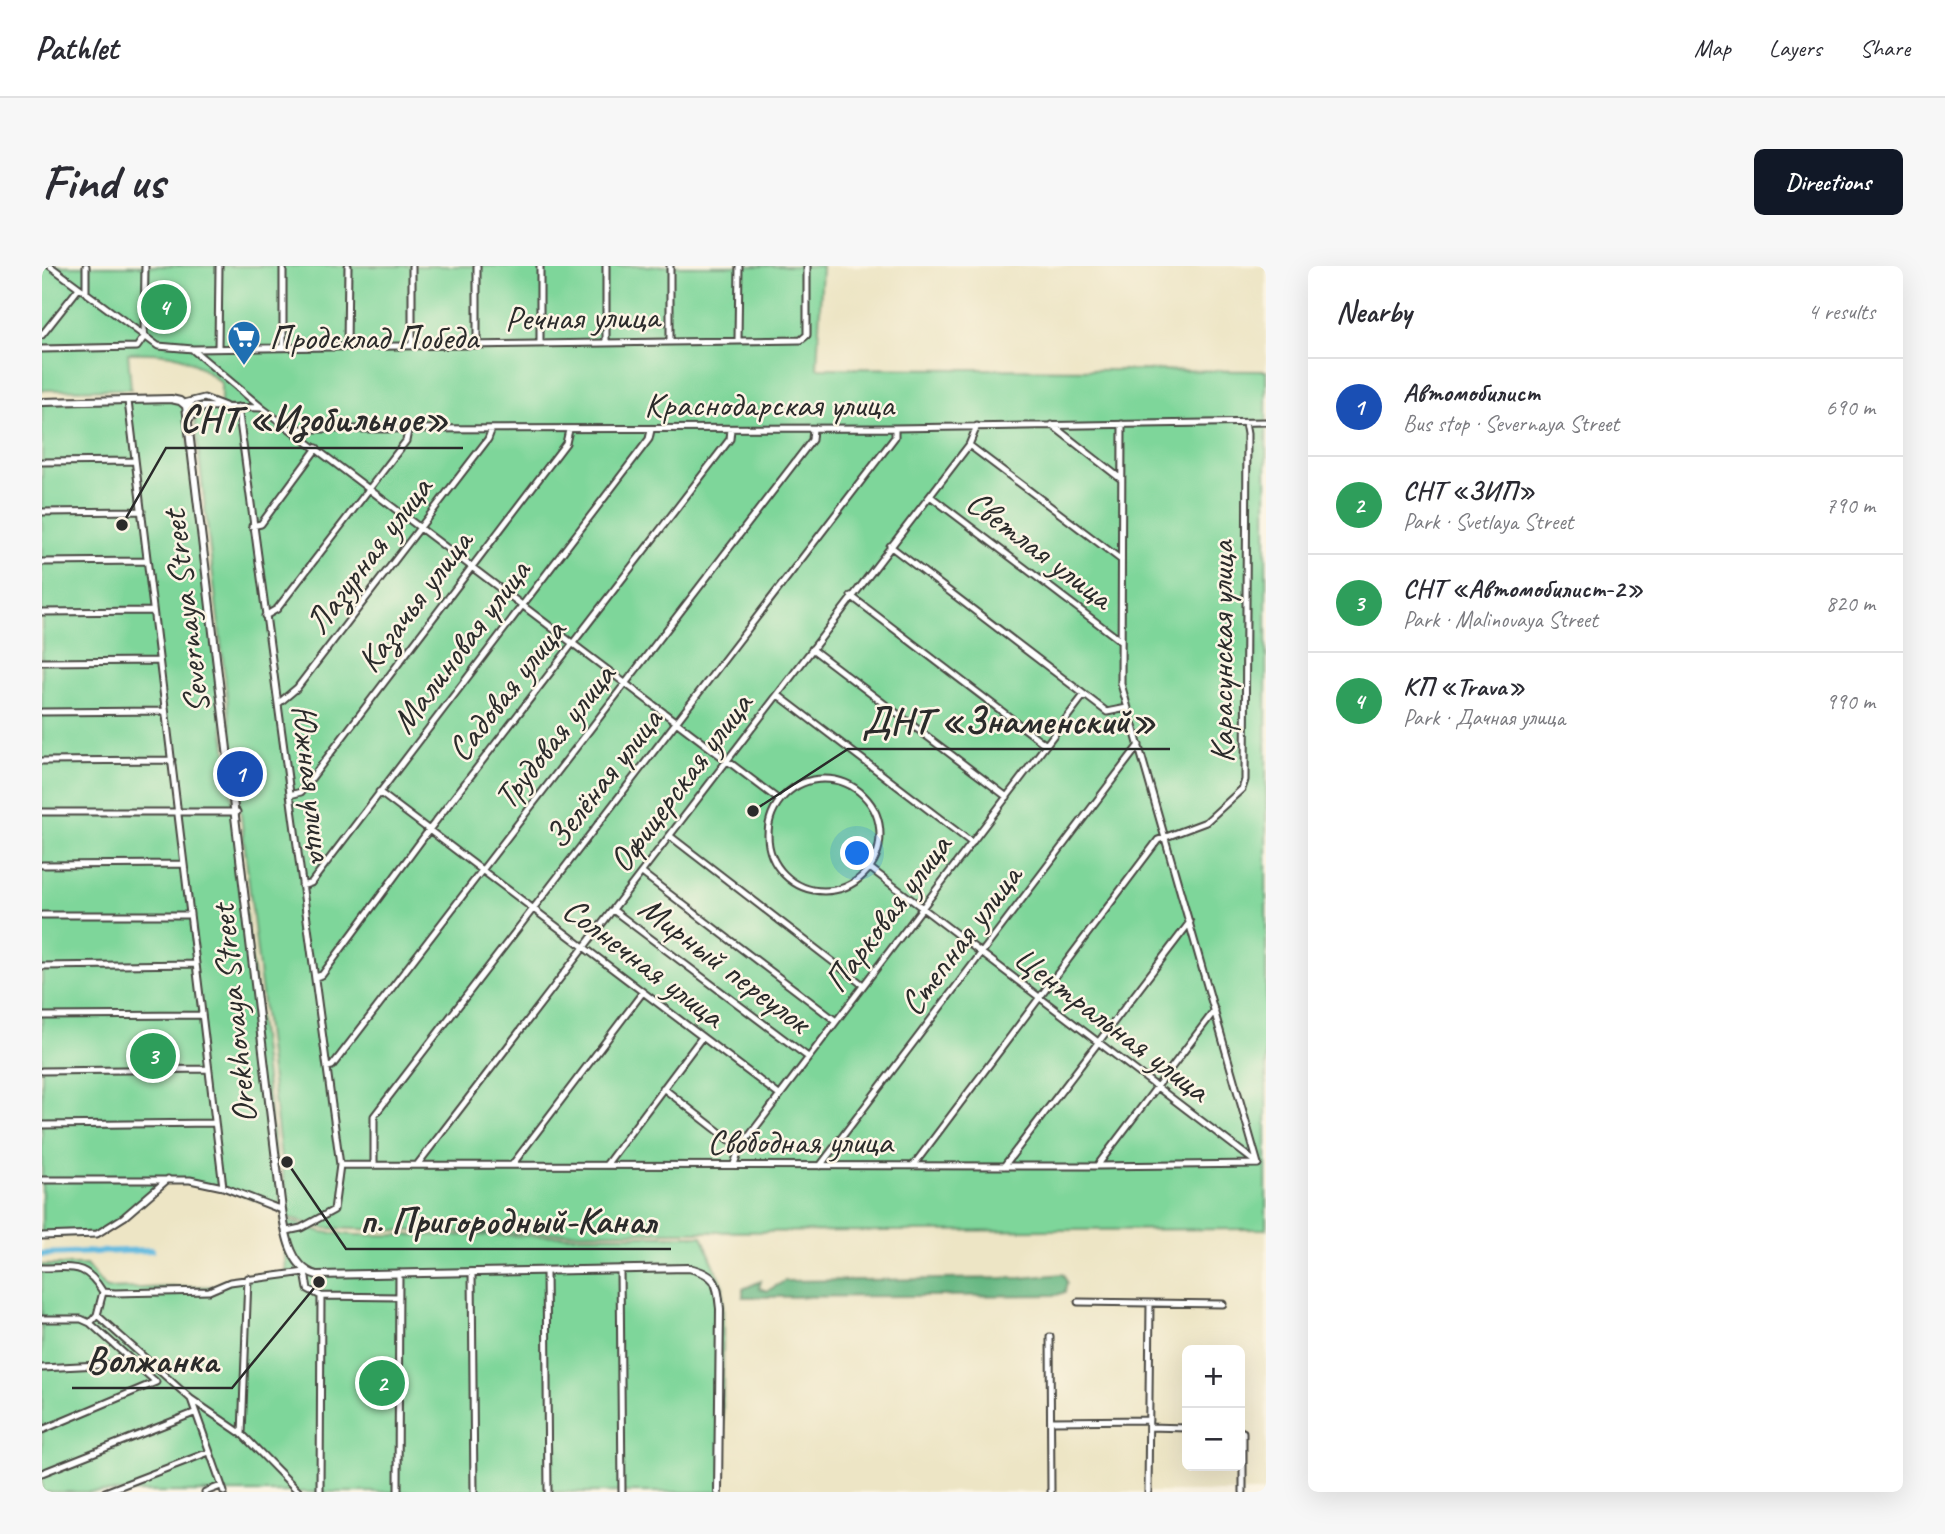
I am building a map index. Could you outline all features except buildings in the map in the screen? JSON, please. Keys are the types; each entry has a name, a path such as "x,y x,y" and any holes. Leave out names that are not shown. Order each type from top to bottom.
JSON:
{"street":[{"name":"Речная улица","path":"50,266 144,337 163,348 192,349 805,339 807,266"},
{"path":"86,266 86,293"},
{"path":"42,349 137,347 144,337 145,266"},
{"path":"218,348 219,266"},
{"path":"283,266 283,347"},
{"path":"347,346 348,266"},
{"path":"412,266 412,345"},
{"path":"477,266 477,344"},
{"path":"540,266 540,343"},
{"path":"606,266 606,342"},
{"path":"670,266 670,341"},
{"path":"738,266 738,340"},
{"path":"42,335 79,288"},
{"path":"192,349 262,408 294,429 779,800"},
{"path":"185,405 204,398 228,407"},
{"path":"42,402 171,399 185,405 205,407 262,408"},
{"path":"128,401 223,1187"},
{"name":"Severnaya Street","path":"185,405 189,419 237,812"},
{"path":"189,419 205,407"},
{"name":"Южная улица","path":"238,407 340,1165 334,1210 301,1228 287,1231"},
{"name":"Краснодарская улица","path":"294,429 813,429 1266,422"},
{"name":"Карасунская улица","path":"1166,836 1196,829 1206,822 1242,789 1245,780 1245,423"},
{"path":"1122,424 1121,684 1258,1164"},
{"path":"1052,425 1122,479"},
{"name":"Офицерская улица","path":"417,1165 969,445 978,426"},
{"name":"Зелёная улица","path":"374,1166 374,1116 895,437 895,428"},
{"name":"Садовая улица","path":"315,976 323,975 429,830 730,439 731,429"},
{"name":"Трудовая улица","path":"327,1067 340,1055 812,440 813,429"},
{"name":"Казачья улица","path":"290,795 301,792 566,443 569,430"},
{"name":"Малиновая улица","path":"302,886 311,883 649,439 651,430"},
{"path":"265,616 277,609 406,441 408,431"},
{"name":"Лазурная улица","path":"279,703 298,688 491,431"},
{"path":"969,445 1121,559"},
{"path":"252,526 261,524 317,447"},
{"path":"42,462 135,461"},
{"name":"Светлая улица","path":"930,496 1121,641"},
{"path":"42,512 142,511"},
{"path":"890,546 1107,712 1127,708"},
{"path":"42,562 147,561"},
{"path":"851,596 1046,745"},
{"path":"42,612 153,611"},
{"path":"812,649 1007,797"},
{"path":"42,662 159,661"},
{"path":"778,695 972,843"},
{"name":"Парковая улица","path":"734,1164 740,1149 779,1095 1084,695"},
{"path":"42,712 165,711"},
{"name":"Степная улица","path":"820,1166 1139,745"},
{"path":"42,761 172,760"},
{"path":"814,779 832,779 850,785 864,796 875,810 880,828 879,846 870,868 854,883 838,890 813,890 790,881 774,861 767,837 769,821 779,800 797,785 814,779"},
{"name":"Солнечная улица","path":"379,792 779,1095"},
{"path":"42,812 237,812"},
{"name":"Orekhovaya Street","path":"237,812 282,1210 296,1262 305,1272"},
{"path":"670,836 863,985"},
{"path":"913,1166 1158,840 1166,836"},
{"path":"42,865 184,864"},
{"name":"Центральная улица","path":"870,868 1258,1164"},
{"path":"642,873 836,1021"},
{"name":"Мирный переулок","path":"613,910 808,1057"},
{"path":"42,915 190,915"},
{"path":"1004,1166 1190,922"},
{"path":"42,966 196,964"},
{"path":"512,1166 643,992"},
{"path":"1097,1166 1215,1010"},
{"path":"42,1016 202,1015"},
{"path":"606,1165 702,1037"},
{"path":"42,1070 208,1069"},
{"path":"663,1088 740,1149"},
{"path":"42,1125 215,1123"},
{"name":"Свободная улица","path":"340,1165 1258,1164"},
{"path":"42,1180 168,1179 223,1187 282,1210"},
{"path":"42,1236 97,1234 124,1217 168,1179"},
{"path":"42,1268 87,1271 103,1292"},
{"path":"103,1292 209,1291 248,1278 305,1272 317,1275 689,1268 707,1272 717,1284 718,1492"},
{"path":"620,1269 622,1492"},
{"path":"546,1270 548,1492"},
{"path":"305,1272 309,1289 321,1296 399,1297"},
{"path":"472,1272 474,1492"},
{"path":"398,1492 399,1273"},
{"path":"242,1434 248,1278"},
{"path":"90,1323 97,1315 103,1292"},
{"path":"320,1492 321,1296"},
{"path":"1078,1301 1223,1304"},
{"path":"1149,1492 1150,1303"},
{"path":"97,1315 191,1399 242,1434 299,1492"},
{"path":"42,1319 81,1319 90,1323 156,1382 42,1430"},
{"path":"1050,1338 1051,1492"},
{"path":"42,1368 117,1364 127,1356"},
{"path":"191,1399 223,1489 205,1492"},
{"path":"42,1473 194,1413"},
{"path":"1052,1421 1182,1427"},
{"path":"105,1492 209,1452"},
{"path":"1243,1471 1243,1492"}],"green space":[{"path":"42,266 822,266 817,368 1266,371 1266,1229 482,1233 324,1228 288,1218 193,404 221,405 221,383 198,366 179,357 157,353 128,353 131,389 42,390"},
{"path":"171,399 184,403 282,1210 223,1187 168,1179 124,1217 97,1234 42,1236 42,402"},
{"path":"282,1219 322,1232 355,1235 702,1236 723,1287 723,1492 42,1492 42,1265 86,1265 106,1289 216,1286 235,1277 286,1272"},
{"path":"1063,1274 1067,1282 1065,1292 1057,1295 743,1297 743,1289 761,1281 759,1288 767,1291 785,1281 1021,1278"}],"waterway":[{"path":"42,1254 152,1250"}],"place":[{"name":"КП «Trava»","path":"164,307"},
{"name":"Продсклад Победа","path":"244,367"},
{"name":"СНТ «Изобильное»","path":"122,525"},
{"name":"Автомобилист","path":"240,774"},
{"name":"ДНТ «Знаменский»","path":"753,811"},
{"name":"СНТ «Автомобилист-2»","path":"153,1056"},
{"name":"п. Пригородный-Канал","path":"287,1162"},
{"name":"Волжанка","path":"319,1282"},
{"name":"СНТ «ЗИП»","path":"382,1383"}]}
